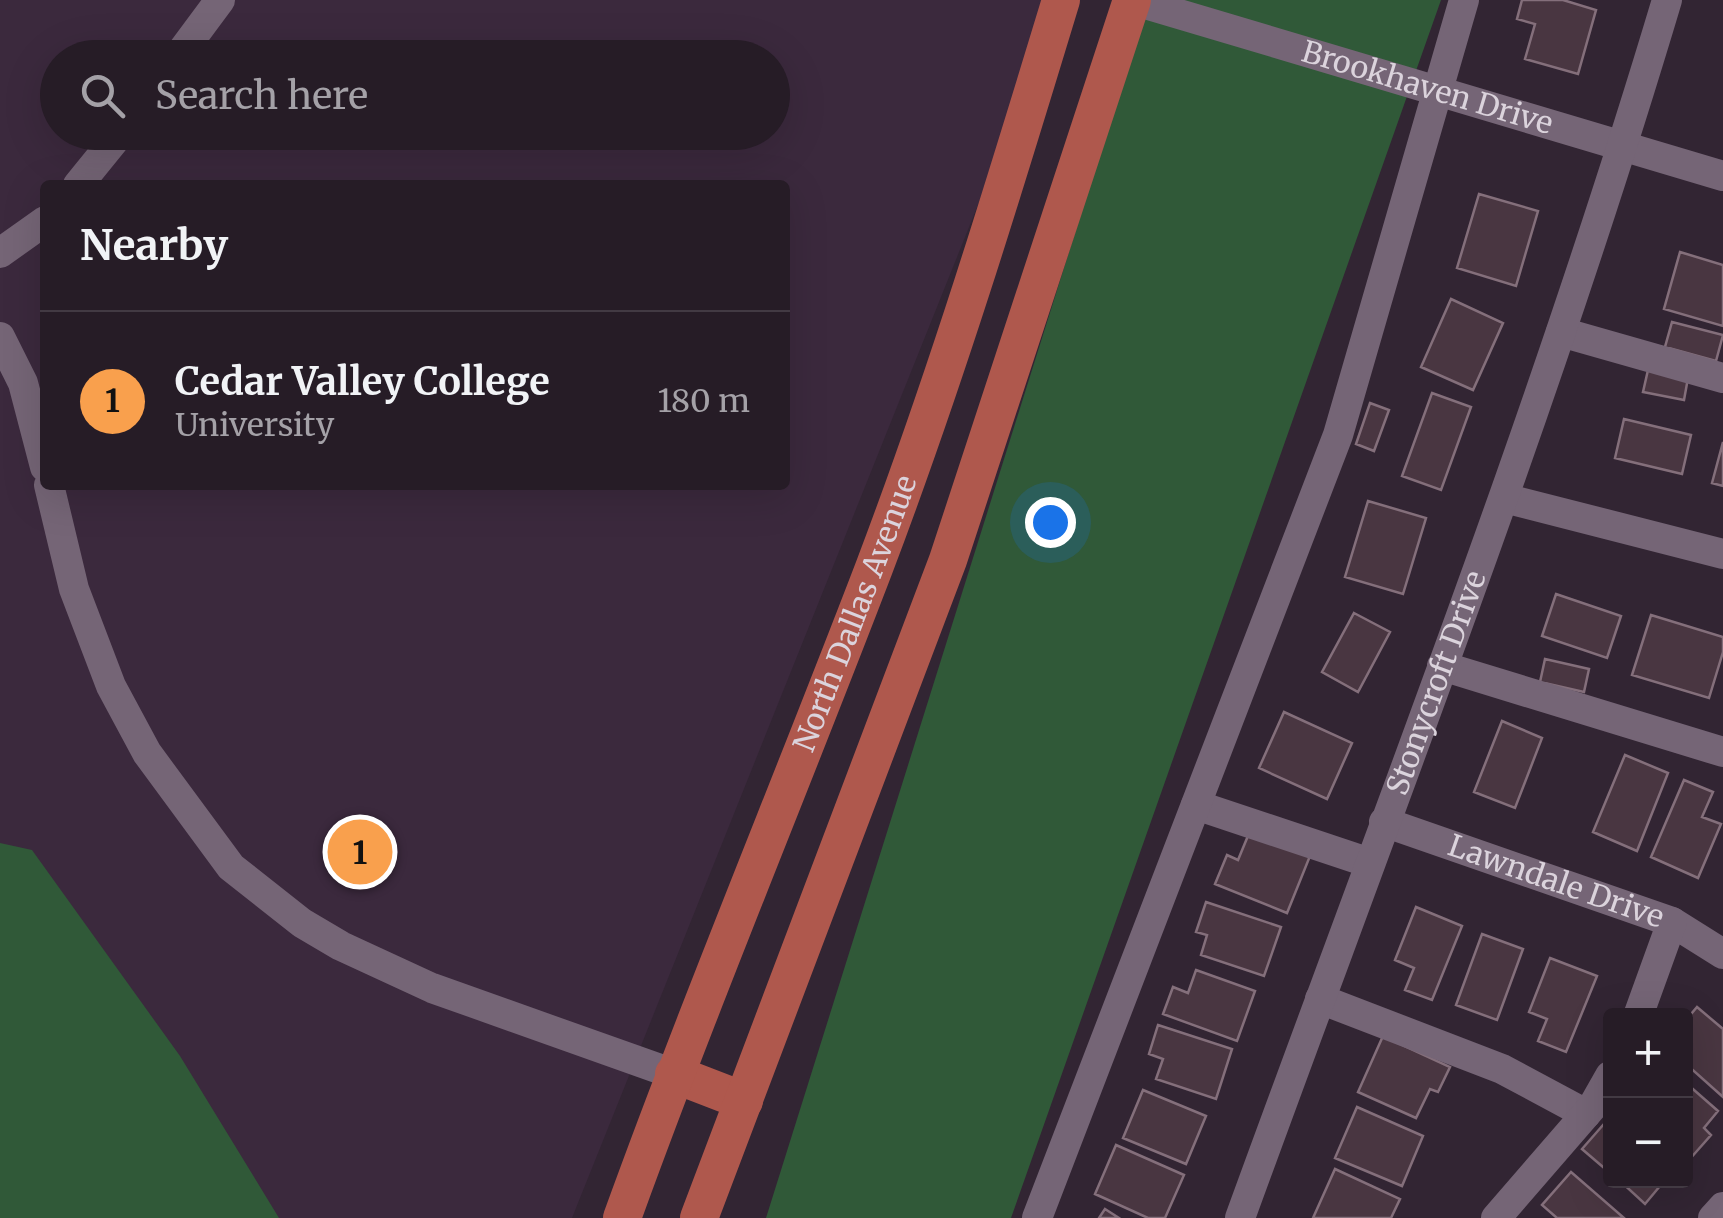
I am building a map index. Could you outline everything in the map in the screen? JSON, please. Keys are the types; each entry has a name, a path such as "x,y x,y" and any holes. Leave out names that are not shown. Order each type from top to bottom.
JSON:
{"main road":[{"name":"North Dallas Avenue","path":"622,1218 674,1074 901,492 973,290 1061,0"},
{"path":"700,1218 948,560 1132,0"},
{"path":"674,1074 744,1101"}],"street":[{"path":"190,40 220,0"},
{"name":"Brookhaven Drive","path":"1132,0 1723,176"},
{"path":"1037,1218 1338,435 1464,0"},
{"name":"Stonycroft Drive","path":"1240,1218 1504,498 1624,146 1667,0"},
{"path":"82,180 106,150"},
{"path":"0,253 40,225"},
{"path":"1560,332 1723,378"},
{"path":"0,337 23,383 40,448"},
{"path":"50,490 74,590 111,686 148,752 231,867 302,923 371,960 432,988 674,1074"},
{"path":"1504,498 1723,554"},
{"path":"1442,666 1723,752"},
{"path":"1196,805 1370,863"},
{"name":"Lawndale Drive","path":"1384,822 1672,922 1723,954"},
{"path":"1641,1008 1672,922"},
{"path":"1320,998 1502,1068 1586,1114"},
{"path":"1496,1218 1586,1114 1603,1087"},
{"path":"1713,1218 1723,1207"}],"shaded area":[{"path":"0,0 1060,0 572,1218 0,1218"}],"green space":[{"path":"1148,0 1441,0 1011,1218 766,1218"},
{"path":"0,843 32,850 180,1056 279,1218 0,1218"}],"building":[{"path":"1522,0 1563,0 1596,10 1578,74 1525,59 1535,24 1517,19"},
{"path":"1479,194 1538,211 1516,286 1457,268"},
{"path":"1680,252 1723,265 1723,326 1664,309"},
{"path":"1451,299 1503,323 1473,390 1421,367"},
{"path":"1672,322 1723,335 1716,361 1665,347"},
{"path":"1648,370 1688,378 1684,400 1643,392"},
{"path":"1432,393 1471,407 1441,490 1402,476"},
{"path":"1370,403 1389,410 1374,451 1356,444"},
{"path":"1624,419 1691,435 1682,474 1615,458"},
{"path":"1723,442 1723,486 1712,483"},
{"path":"1368,501 1426,518 1403,594 1345,577"},
{"path":"1556,594 1621,616 1607,658 1542,636"},
{"path":"1354,613 1390,632 1358,692 1322,672"},
{"path":"1651,615 1723,637 1723,652 1709,698 1632,675"},
{"path":"1545,659 1589,669 1584,692 1540,682"},
{"path":"1284,712 1352,743 1327,799 1259,768"},
{"path":"1502,721 1542,738 1515,808 1474,792"},
{"path":"1625,755 1668,773 1637,851 1593,832"},
{"path":"1684,780 1713,792 1702,817 1721,824 1698,878 1651,857"},
{"path":"1250,831 1310,856 1287,913 1215,884 1227,855 1238,860"},
{"path":"1206,902 1281,927 1264,976 1201,955 1207,935 1196,932"},
{"path":"1416,907 1462,926 1432,1000 1405,990 1414,968 1395,960"},
{"path":"1482,934 1523,949 1497,1020 1456,1005"},
{"path":"1550,958 1597,976 1566,1052 1538,1041 1547,1019 1529,1012"},
{"path":"1196,970 1255,991 1237,1041 1163,1014 1173,987 1188,993"},
{"path":"1697,1007 1723,1029 1723,1097 1693,1070 1693,1012"},
{"path":"1158,1025 1232,1049 1216,1099 1156,1079 1163,1059 1149,1054"},
{"path":"1383,1036 1450,1067 1438,1092 1430,1089 1416,1118 1358,1092"},
{"path":"1693,1089 1718,1111 1704,1128 1711,1135 1693,1155"},
{"path":"1143,1090 1206,1116 1186,1164 1123,1138"},
{"path":"1357,1107 1423,1136 1402,1186 1335,1158"},
{"path":"1603,1125 1603,1167 1582,1149"},
{"path":"1116,1145 1184,1175 1165,1218 1148,1218 1095,1194"},
{"path":"1335,1169 1400,1199 1391,1218 1313,1218"},
{"path":"1571,1172 1624,1218 1557,1218 1542,1205"},
{"path":"1628,1188 1658,1188 1645,1204"},
{"path":"1105,1209 1119,1218 1099,1218"}],"place":[{"name":"Cedar Valley College","path":"360,852"}]}
